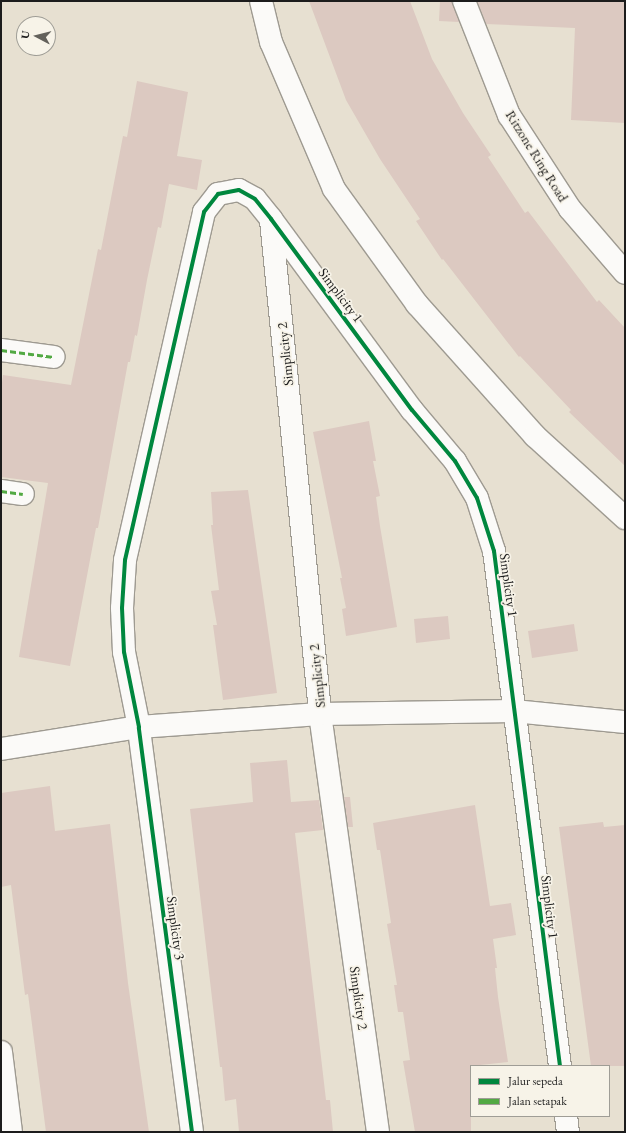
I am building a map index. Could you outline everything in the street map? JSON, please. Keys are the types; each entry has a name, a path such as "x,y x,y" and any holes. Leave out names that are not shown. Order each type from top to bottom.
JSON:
{"street":[{"path":"261,1 271,42 334,189 417,304 535,436 625,518"},
{"name":"Ritzone Ring Road","path":"464,1 509,115 570,209 625,273"},
{"name":"Simplicity 1","path":"239,190 255,199 271,219 407,403 455,461 477,498 494,550 560,1065"},
{"name":"Simplicity 3","path":"192,1132 138,727 124,652 122,608 124,560 204,212 218,194 239,190"},
{"name":"Simplicity 2","path":"271,219 320,714 378,1132"},
{"path":"1,350 54,357"},
{"path":"1,491 23,494"},
{"path":"1,749 138,727 320,714 514,711 625,722"},
{"path":"1,1052 11,1132"},
{"path":"566,1117 568,1132"}],"building":[{"path":"309,1 410,1 432,59 463,113 491,155 488,157 525,213 528,211 597,302 599,300 625,328 625,466 569,412 571,410 520,356 519,357 443,259 442,260 416,221 420,219 380,159 346,100"},
{"path":"440,1 452,1 459,22 439,21"},
{"path":"477,1 625,1 625,123 571,120 575,28 486,24"},
{"path":"137,81 188,92 177,156 202,160 197,190 169,184 161,228 158,227 137,336 135,335 130,362 128,362 98,528 96,528 70,666 19,657 48,483 1,477 1,390 3,375 71,385 98,249 101,250 123,136 127,137"},
{"path":"369,421 376,461 373,461 380,496 376,497 397,627 346,636 342,609 346,608 340,578 342,578 313,432"},
{"path":"248,490 277,693 223,700 213,625 217,625 211,591 219,590 211,525 213,525 211,492"},
{"path":"448,616 450,639 416,643 414,619"},
{"path":"574,624 578,651 532,658 528,631"},
{"path":"287,760 291,802 319,800 323,830 295,833 326,1100 330,1100 333,1132 239,1132 236,1099 225,1101 190,809 253,802 250,763"},
{"path":"50,786 55,831 110,824 128,983 149,1132 46,1132 28,994 25,995 11,885 1,887 1,793"},
{"path":"344,797 350,797 353,827 348,827"},
{"path":"475,805 490,906 511,903 516,935 493,939 497,968 495,968 498,997 508,1062 470,1065 471,1132 415,1132 403,1061 410,1060 403,1012 398,1012 394,985 397,985 387,924 391,923 380,850 377,850 373,823"},
{"path":"603,822 604,827 625,825 625,1066 591,1065 559,827"}],"marked path":[{"path":"1,350 54,357"},
{"path":"1,491 23,494"}],"cycle path":[{"path":"192,1132 139,727 124,652 122,608 125,560 204,212 218,194 239,190 255,199 271,219 412,410 455,461 477,498 494,551 560,1065"}]}
